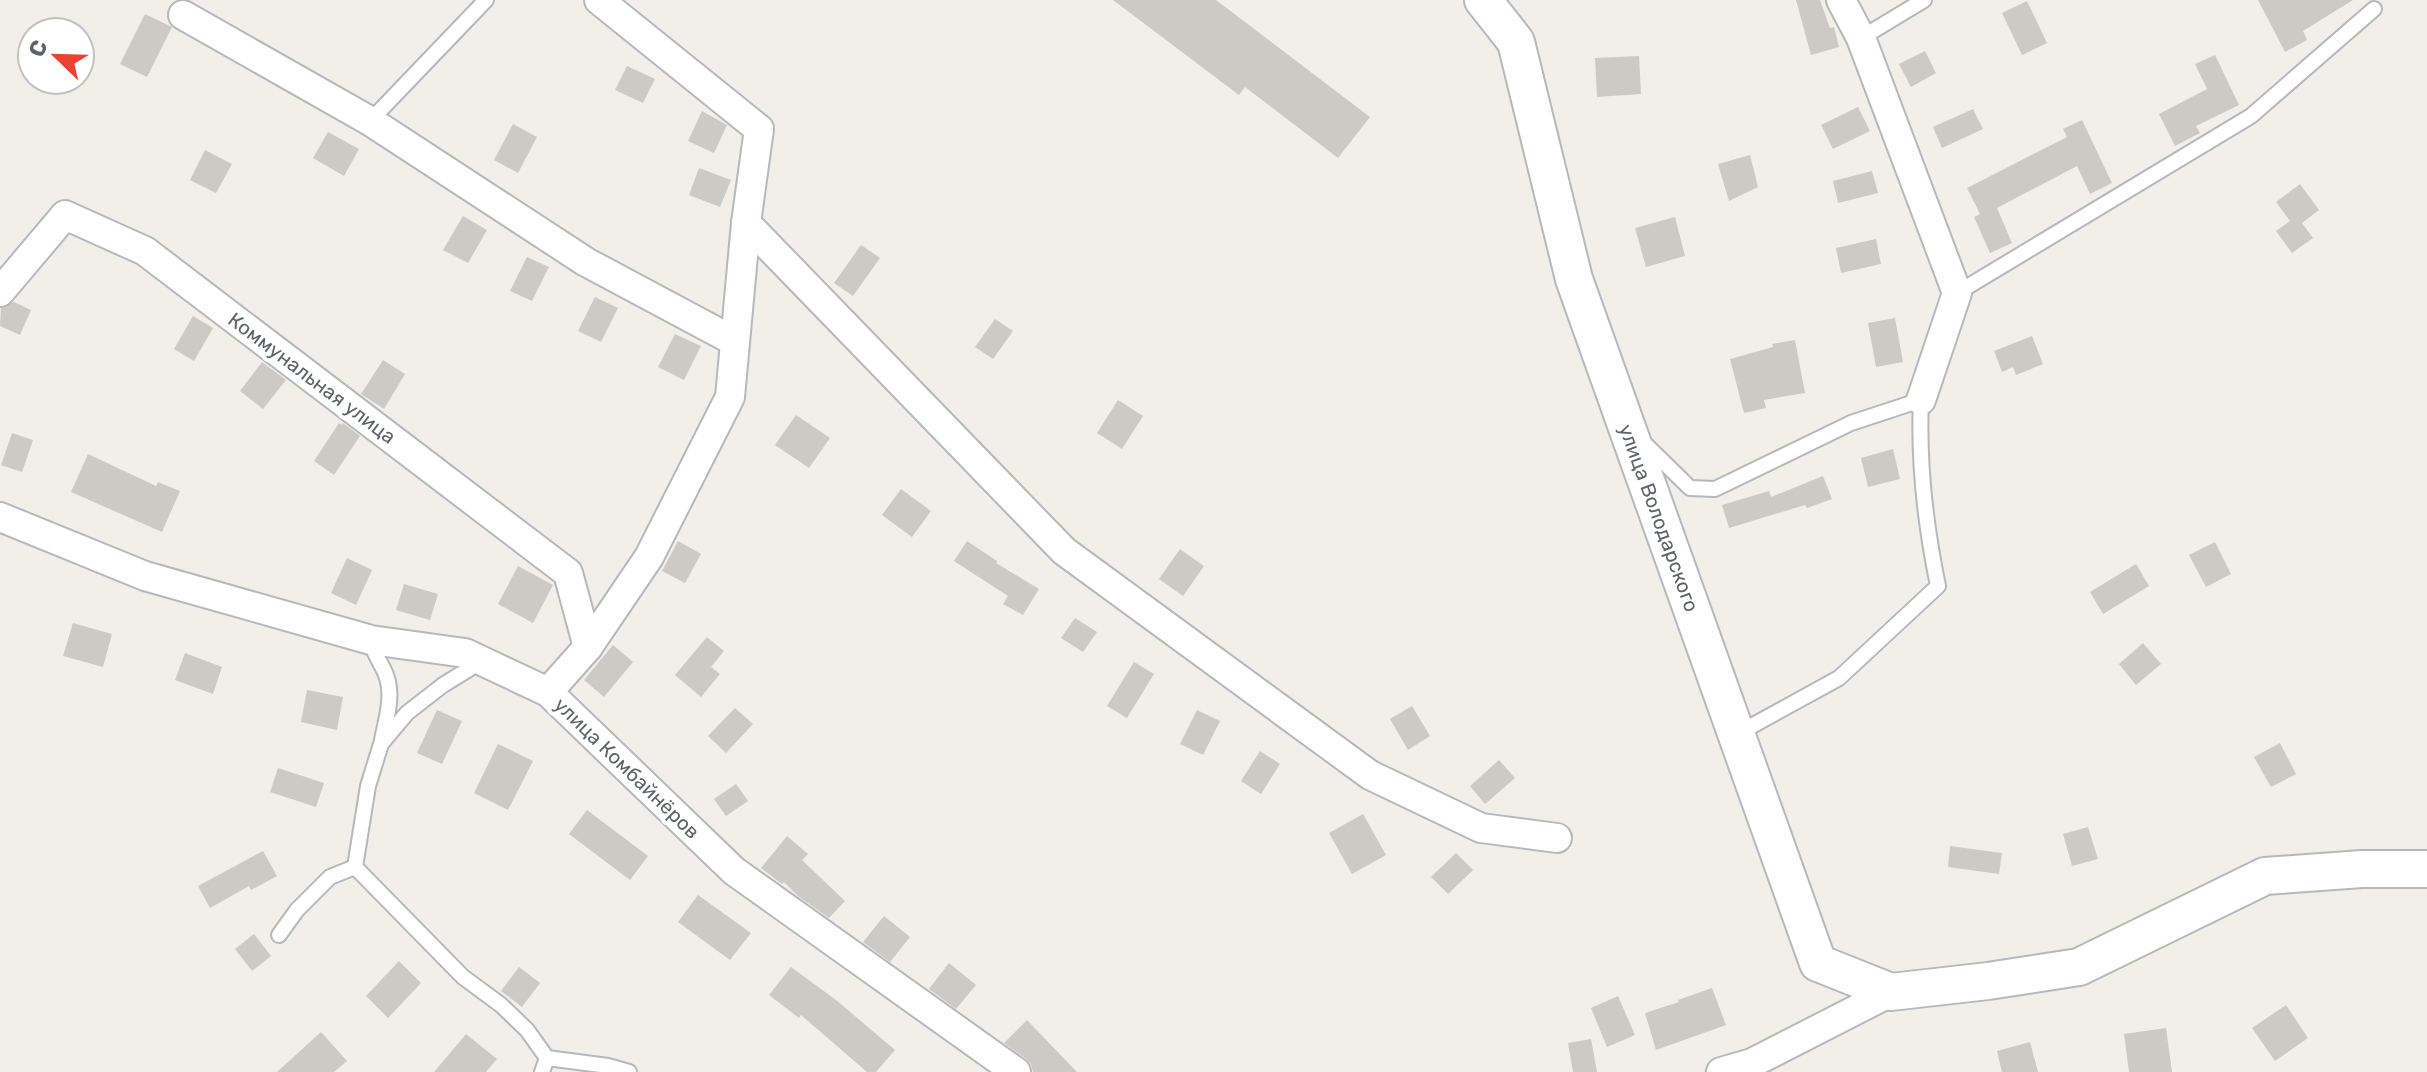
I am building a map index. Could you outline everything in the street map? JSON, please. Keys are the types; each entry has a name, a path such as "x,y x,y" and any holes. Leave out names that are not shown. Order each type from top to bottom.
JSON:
{"street":[{"path":"548,692 588,647 649,557 730,397 746,223 759,129 599,0"},
{"name":"улица Володарского","path":"1483,0 1516,42 1574,279 1818,963 1891,992"},
{"path":"1841,0 1861,38 1957,293 1921,400"},
{"path":"183,15 370,121 586,262 734,341"},
{"name":"Коммунальная улица","path":"0,292 65,215 145,251 568,573 588,647"},
{"path":"746,223 1064,551 1370,775 1481,828 1557,838"},
{"name":"улица Комбайнёров","path":"0,517 145,576 371,640 465,653 548,692 734,871 1016,1072"},
{"path":"1721,1072 1752,1063 1772,1063 1891,992 2079,967 2265,876 2362,869 2427,869"}],"lane":[{"path":"370,121 486,0"},
{"path":"1861,38 1924,0"},
{"path":"1957,293 2251,116 2374,9"},
{"path":"1626,424 1690,488 1715,489 1851,423 1921,400 1919,449 1928,536 1938,586 1839,678 1736,734"},
{"path":"355,867 368,786 390,699 387,677 373,651 371,640"},
{"path":"381,744 407,713 443,685 482,661"},
{"path":"279,935 297,910 330,877 355,867"},
{"path":"355,867 463,977 518,1022 544,1065 608,1066 629,1072"}],"building":[{"path":"1113,0 1216,0 1370,117 1338,158 1245,87 1239,95"},
{"path":"1796,0 1820,0 1830,28 1834,27 1839,47 1811,55"},
{"path":"2258,0 2353,0 2303,31 2307,40 2285,52"},
{"path":"2027,1 2047,43 2022,55 2002,13"},
{"path":"145,14 172,27 147,77 120,64"},
{"path":"1925,51 1936,73 1911,87 1899,64"},
{"path":"2215,55 2239,105 2196,126 2200,133 2175,146 2159,114 2207,89 2195,64"},
{"path":"1639,56 1641,94 1597,97 1595,58"},
{"path":"627,66 655,79 643,103 615,90"},
{"path":"1858,107 1870,131 1833,149 1821,125"},
{"path":"1973,109 1983,129 1942,148 1933,127"},
{"path":"702,111 727,125 714,153 688,141"},
{"path":"2082,120 2112,183 2090,194 2077,166 1997,208 2012,243 1990,253 1974,217 1980,214 1967,188 2067,137 2063,129"},
{"path":"513,124 537,137 518,173 494,160"},
{"path":"328,132 359,149 344,176 313,158"},
{"path":"205,150 232,164 216,193 190,180"},
{"path":"1750,155 1758,187 1729,201 1718,164"},
{"path":"699,168 731,180 720,207 689,195"},
{"path":"1872,171 1878,193 1838,203 1833,181"},
{"path":"2300,184 2319,210 2302,223 2313,238 2292,253 2276,231 2290,221 2276,202"},
{"path":"463,216 487,230 468,263 443,250"},
{"path":"1675,217 1685,256 1646,267 1635,228"},
{"path":"1876,239 1881,264 1841,273 1836,248"},
{"path":"861,245 880,258 853,296 834,283"},
{"path":"527,257 549,267 532,301 510,291"},
{"path":"595,297 618,308 601,342 578,331"},
{"path":"14,302 31,310 20,335 0,326 1,308"},
{"path":"193,316 213,328 194,361 174,349"},
{"path":"1895,318 1903,362 1876,367 1868,323"},
{"path":"995,319 1013,331 993,359 975,347"},
{"path":"675,334 701,346 684,380 658,367"},
{"path":"2032,336 2043,364 2016,375 2013,367 2002,372 1994,351"},
{"path":"1795,340 1805,393 1764,400 1766,408 1744,413 1730,359 1773,347 1772,344"},
{"path":"383,360 405,374 384,409 361,394"},
{"path":"262,362 286,380 263,409 240,391"},
{"path":"1118,400 1143,416 1122,449 1097,433"},
{"path":"796,415 830,438 809,468 775,445"},
{"path":"339,423 360,436 334,475 314,461"},
{"path":"12,433 33,440 22,472 1,465"},
{"path":"1893,449 1900,479 1868,487 1861,458"},
{"path":"88,454 156,486 158,482 180,491 162,532 71,492"},
{"path":"1823,476 1832,499 1729,528 1722,505 1769,491 1771,497"},
{"path":"901,489 931,511 912,537 882,515"},
{"path":"678,541 701,554 685,583 662,571"},
{"path":"967,541 1039,589 1023,615 1003,604 1008,596 954,561"},
{"path":"2215,542 2231,574 2206,587 2189,555"},
{"path":"1180,549 1204,566 1183,596 1159,579"},
{"path":"347,558 372,570 356,605 331,593"},
{"path":"2136,564 2149,586 2103,614 2090,592"},
{"path":"518,566 553,585 533,623 498,604"},
{"path":"404,584 438,594 430,620 396,610"},
{"path":"1075,618 1097,632 1083,652 1061,638"},
{"path":"73,623 112,634 103,667 63,656"},
{"path":"707,637 724,651 711,667 720,674 701,697 675,675"},
{"path":"2143,643 2161,664 2136,685 2119,664"},
{"path":"613,645 633,662 604,697 584,680"},
{"path":"185,653 222,667 213,694 175,680"},
{"path":"1134,662 1154,674 1127,718 1107,706"},
{"path":"307,690 343,697 337,730 301,722"},
{"path":"1412,706 1430,736 1408,750 1390,719"},
{"path":"735,708 753,724 726,753 708,736"},
{"path":"437,710 462,721 442,764 417,753"},
{"path":"1197,710 1220,721 1203,755 1180,744"},
{"path":"2280,743 2296,774 2271,787 2254,757"},
{"path":"498,744 533,761 508,810 474,793"},
{"path":"1260,751 1280,764 1261,794 1241,781"},
{"path":"1499,760 1515,778 1485,804 1470,786"},
{"path":"278,768 324,783 316,807 270,792"},
{"path":"736,784 748,801 726,816 714,799"},
{"path":"587,810 648,856 630,880 569,834"},
{"path":"1363,814 1386,855 1352,874 1329,833"},
{"path":"2088,827 2098,859 2072,866 2063,834"},
{"path":"787,836 808,854 802,860 845,901 829,918 761,868"},
{"path":"1950,846 2002,853 1999,874 1948,867"},
{"path":"263,851 277,876 251,890 249,886 210,908 198,886"},
{"path":"1456,853 1473,870 1448,894 1431,877"},
{"path":"698,895 751,933 730,960 678,922"},
{"path":"884,916 910,937 890,962 863,942"},
{"path":"254,934 271,956 252,971 235,949"},
{"path":"399,961 421,983 388,1018 366,996"},
{"path":"949,963 976,985 956,1009 929,989"},
{"path":"519,967 540,983 522,1007 501,991"},
{"path":"791,967 895,1050 876,1072 867,1072 801,1015 799,1018 769,995"},
{"path":"1712,988 1726,1025 1656,1050 1645,1013"},
{"path":"1618,996 1635,1035 1607,1047 1591,1008"},
{"path":"2286,1005 2308,1038 2275,1061 2252,1028"},
{"path":"1027,1020 1077,1072 1033,1072 1026,1059 1004,1043"},
{"path":"2166,1028 2172,1072 2129,1072 2124,1034"},
{"path":"321,1032 347,1061 334,1072 277,1072"},
{"path":"466,1034 497,1059 486,1072 434,1072"},
{"path":"1591,1039 1597,1072 1573,1072 1568,1043"},
{"path":"2030,1042 2038,1072 2002,1072 1997,1051"}]}
